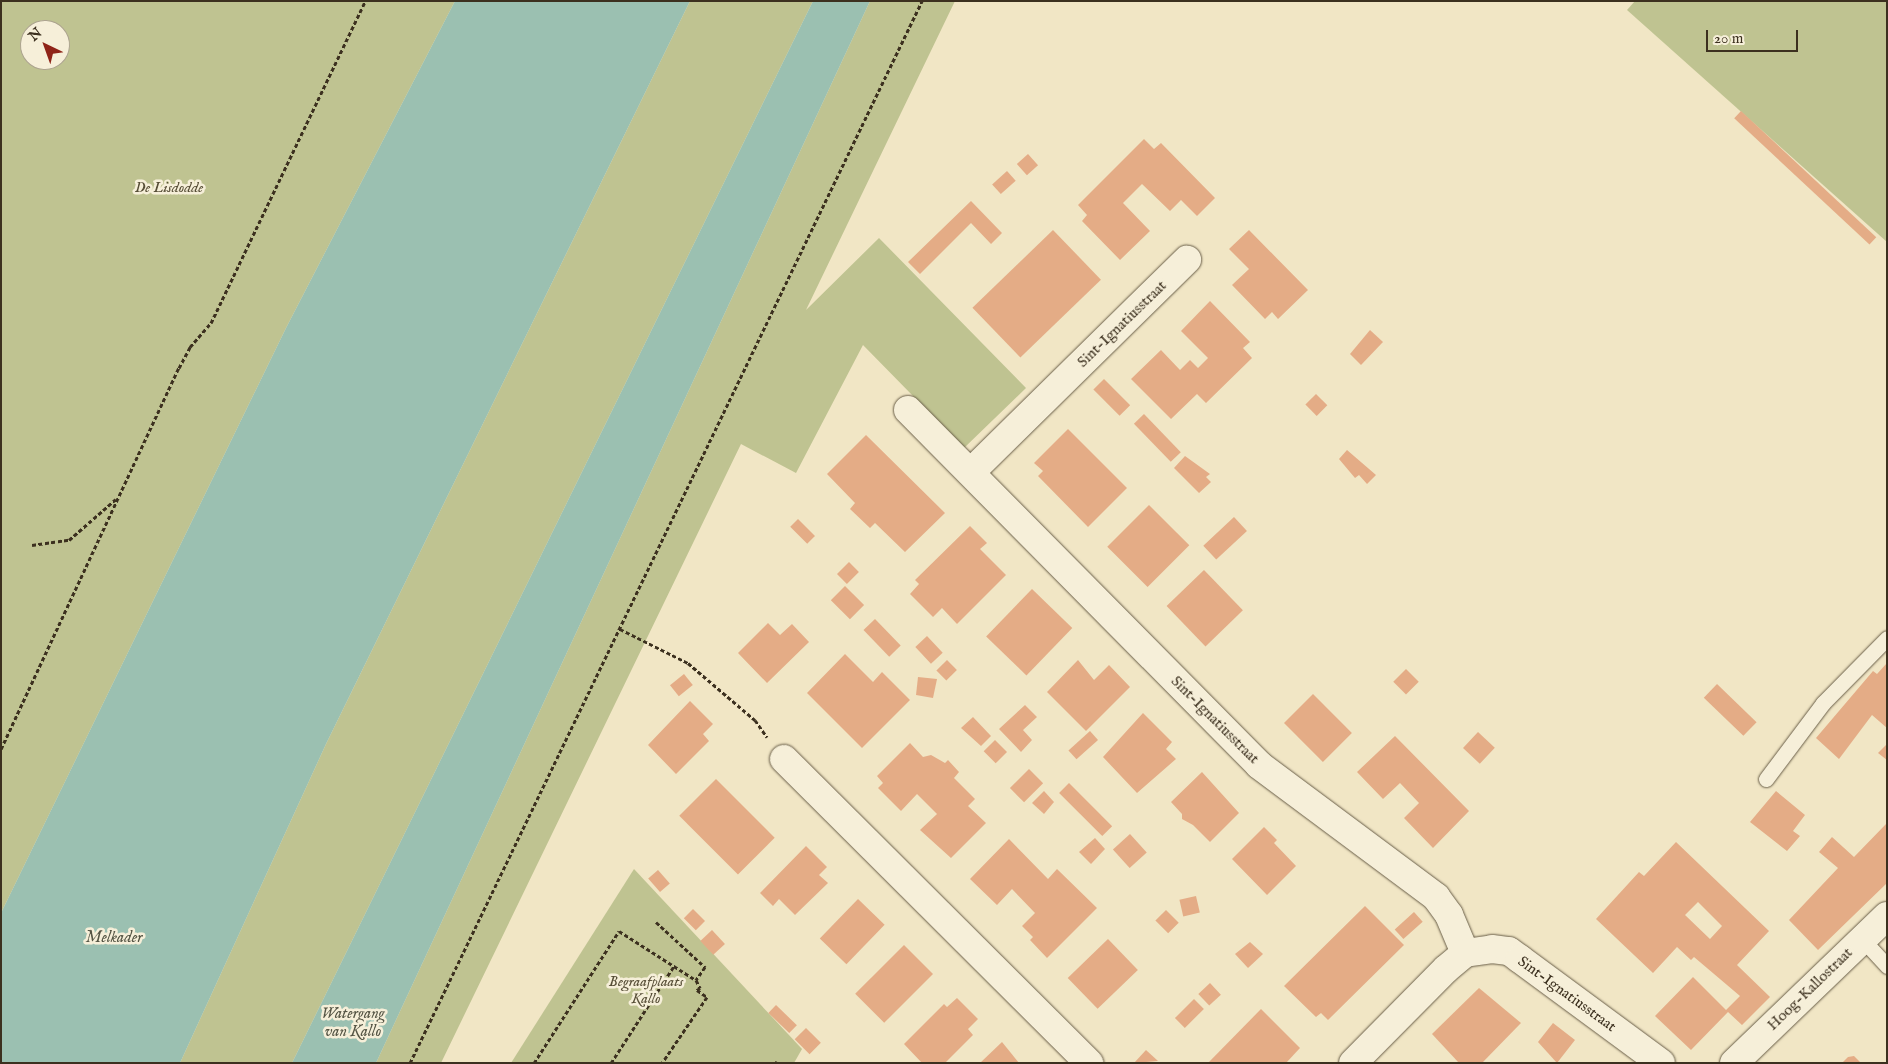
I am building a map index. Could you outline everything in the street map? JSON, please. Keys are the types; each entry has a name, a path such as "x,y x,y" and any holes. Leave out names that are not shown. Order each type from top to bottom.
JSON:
{"street":[{"name":"Sint-Ignatiusstraat","path":"971,472 1187,260"},
{"name":"Sint-Ignatiusstraat","path":"908,410 1259,765 1436,897 1449,915 1465,953"},
{"path":"784,759 1089,1063"},
{"name":"Hoog-Kallostraat","path":"1734,1063 1887,916"},
{"name":"Sint-Ignatiusstraat","path":"1353,1063 1446,969 1465,953 1492,948 1509,952 1661,1063"}],"lane":[{"path":"1766,779 1823,703 1887,638"},
{"path":"1862,939 1887,966"}],"path":[{"path":"1,749 179,368 190,347 211,322 365,1"},
{"path":"410,1063 922,1"},
{"path":"32,545 69,540 118,496"},
{"path":"620,629 688,663 754,720 784,759"},
{"path":"656,922 705,967 696,980"},
{"path":"534,1063 619,930 696,980 700,988 697,990 707,998 662,1063"},
{"path":"611,1063 674,966"}],"green space":[{"name":"De Lisdodde","path":"1,1 455,1 286,328 1,913"},
{"path":"690,1 813,1 292,1063 180,1063 326,744"},
{"path":"870,1 955,1 806,310 879,238 1026,388 964,448 863,345 796,473 741,444 441,1063 376,1063"},
{"path":"1635,1 1887,1 1887,242 1627,10"},
{"name":"Begraafplaats Kallo","path":"634,869 802,1049 794,1063 511,1063"}],"water":[{"name":"Melkader","path":"455,1 690,1 326,744 180,1063 1,1063 1,913 286,328"},
{"name":"Watergang van Kallo","path":"813,1 870,1 376,1063 292,1063"}],"building":[{"path":"1741,111 1876,237 1869,244 1734,118"},
{"path":"1144,139 1154,149 1161,143 1215,198 1197,216 1181,200 1170,211 1142,184 1123,203 1150,231 1120,260 1082,221 1087,215 1078,205"},
{"path":"1028,154 1038,165 1027,175 1017,164"},
{"path":"1007,171 1016,181 1001,194 992,184"},
{"path":"971,201 1002,233 991,244 971,223 920,274 908,262"},
{"path":"1053,230 1101,280 1020,357 972,308"},
{"path":"1249,230 1308,290 1278,319 1272,312 1265,319 1232,285 1249,269 1229,249"},
{"path":"1210,301 1250,342 1243,348 1252,358 1206,403 1197,394 1171,419 1131,379 1161,350 1180,370 1190,360 1198,368 1208,358 1181,331"},
{"path":"1370,330 1383,342 1361,365 1350,354"},
{"path":"1104,379 1130,405 1120,416 1093,390"},
{"path":"1316,394 1327,405 1317,416 1305,405"},
{"path":"1144,414 1181,452 1171,462 1134,424"},
{"path":"1068,429 1127,488 1088,527 1038,476 1043,471 1034,463"},
{"path":"866,435 945,513 905,552 875,523 870,528 850,509 855,503 827,474"},
{"path":"1347,450 1376,475 1367,484 1359,475 1355,478 1339,459"},
{"path":"1185,456 1210,474 1206,477 1211,482 1199,493 1174,468"},
{"path":"1149,505 1189,545 1148,587 1107,547"},
{"path":"1234,517 1247,531 1216,560 1203,546"},
{"path":"798,519 815,536 807,544 790,527"},
{"path":"970,526 987,543 980,549 1006,575 957,624 942,608 933,617 910,594 919,584 915,580"},
{"path":"849,562 859,572 847,584 837,574"},
{"path":"1204,570 1243,610 1205,646 1167,606"},
{"path":"845,586 864,605 850,619 831,600"},
{"path":"1032,589 1072,628 1026,675 986,636"},
{"path":"875,619 901,646 889,657 863,630"},
{"path":"768,623 780,635 792,624 809,642 767,683 738,653"},
{"path":"927,636 943,653 931,664 915,647"},
{"path":"845,654 873,682 882,672 910,700 862,748 807,693"},
{"path":"947,660 957,670 946,681 936,671"},
{"path":"1078,660 1094,680 1109,665 1130,687 1086,731 1047,692"},
{"path":"1887,663 1887,728 1872,715 1839,759 1816,738 1873,671 1877,674"},
{"path":"1406,669 1419,682 1406,694 1393,682"},
{"path":"684,674 693,685 679,696 670,685"},
{"path":"918,677 937,679 933,698 916,695"},
{"path":"1717,684 1757,722 1743,736 1704,698"},
{"path":"1313,694 1352,733 1323,762 1284,723"},
{"path":"690,701 713,724 703,734 709,741 676,774 648,745"},
{"path":"1025,705 1037,717 1023,730 1032,740 1021,752 999,729"},
{"path":"1143,713 1172,742 1166,749 1176,759 1137,793 1103,757"},
{"path":"973,717 991,736 981,746 961,728"},
{"path":"1090,731 1098,740 1076,759 1068,750"},
{"path":"1478,732 1495,748 1480,764 1463,748"},
{"path":"1395,736 1469,811 1433,848 1404,818 1419,803 1400,783 1383,799 1357,772"},
{"path":"995,740 1007,752 996,763 984,751"},
{"path":"910,743 923,757 931,755 945,763 948,760 959,772 954,778 975,799 968,806 986,823 951,858 920,830 937,814 917,794 901,811 878,788 883,783 877,776"},
{"path":"1887,744 1887,760 1878,753"},
{"path":"1029,769 1043,783 1024,802 1010,788"},
{"path":"1202,772 1239,813 1210,842 1193,825 1182,819 1182,814 1171,802"},
{"path":"716,779 775,838 738,874 679,816"},
{"path":"1069,783 1112,826 1102,836 1059,793"},
{"path":"1044,791 1054,802 1044,814 1032,803"},
{"path":"1776,791 1805,815 1793,831 1800,836 1787,851 1750,822"},
{"path":"1887,823 1887,883 1818,950 1789,920 1838,868 1819,852 1832,837 1854,857"},
{"path":"1264,827 1277,840 1274,843 1296,866 1267,895 1232,859"},
{"path":"1130,834 1147,853 1130,868 1113,849"},
{"path":"1095,838 1105,849 1091,864 1079,852"},
{"path":"1009,839 1048,879 1057,869 1097,908 1047,958 1030,940 1033,937 1022,926 1035,913 1012,889 997,905 970,879"},
{"path":"1676,842 1769,931 1737,965 1770,997 1742,1025 1728,1012 1691,1050 1655,1016 1693,977 1726,1010 1740,996 1694,957 1691,960 1677,947 1653,973 1596,919 1639,872 1644,876","holes":["1698,902 1722,926 1710,939 1685,915"]},
{"path":"806,846 827,867 819,875 828,883 795,915 779,899 773,906 760,893"},
{"path":"658,870 670,884 660,892 648,879"},
{"path":"1196,896 1200,913 1183,916 1179,900"},
{"path":"858,899 885,925 846,964 820,939"},
{"path":"1365,906 1404,945 1328,1020 1321,1013 1316,1017 1284,986"},
{"path":"693,909 705,921 696,930 684,918"},
{"path":"1166,910 1179,923 1168,933 1155,921"},
{"path":"1414,912 1423,922 1403,939 1395,929"},
{"path":"712,930 725,944 713,955 700,941"},
{"path":"1108,939 1138,970 1098,1009 1068,978"},
{"path":"1250,942 1263,954 1248,968 1235,954"},
{"path":"904,945 933,974 884,1023 855,994"},
{"path":"1210,983 1221,995 1209,1006 1198,994"},
{"path":"1479,988 1521,1023 1482,1063 1459,1063 1432,1034"},
{"path":"957,998 978,1019 968,1029 973,1035 945,1063 922,1063 904,1044 944,1004 947,1007"},
{"path":"1194,999 1204,1009 1185,1028 1175,1018"},
{"path":"776,1005 797,1025 789,1033 768,1013"},
{"path":"1261,1009 1300,1048 1286,1063 1208,1063"},
{"path":"1553,1023 1575,1040 1557,1063 1538,1042"},
{"path":"806,1028 821,1043 810,1054 795,1039"},
{"path":"1002,1042 1019,1063 980,1063"},
{"path":"1146,1050 1158,1061 1134,1063"},
{"path":"1854,1056 1861,1063 1842,1063 1848,1057"}]}
